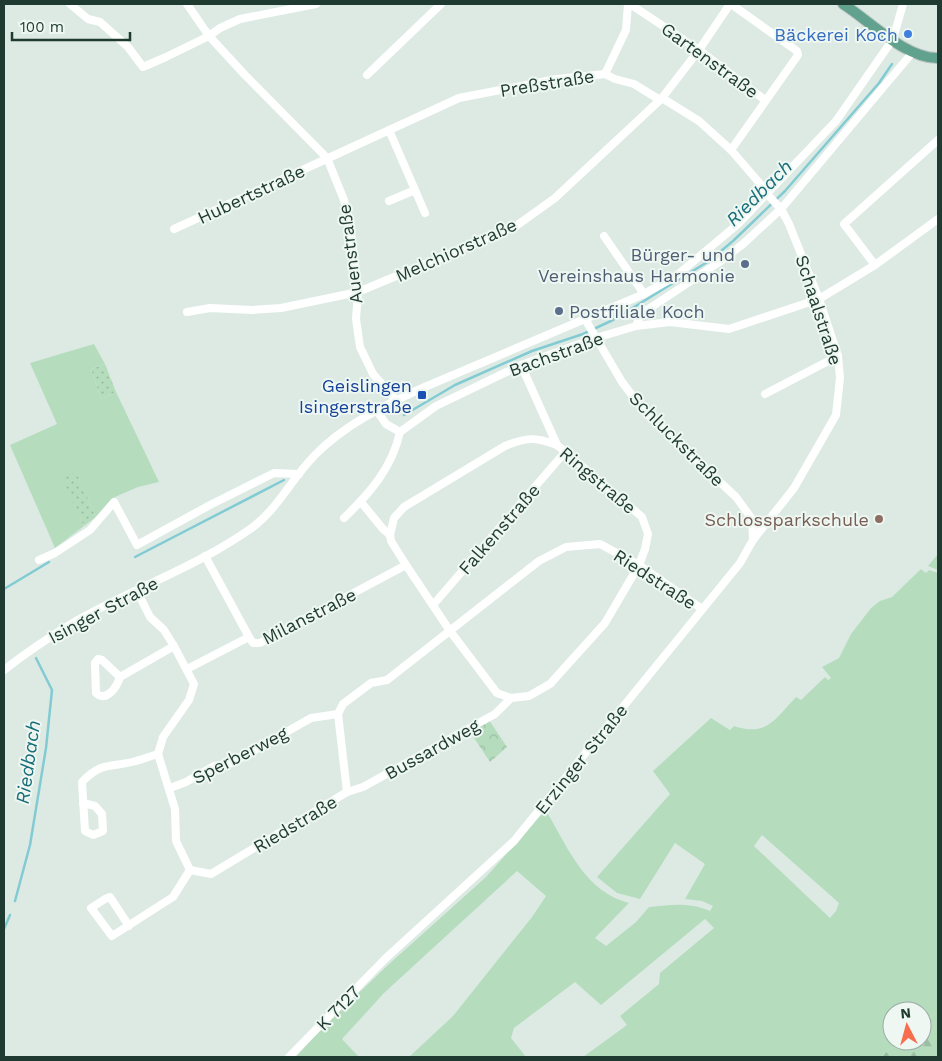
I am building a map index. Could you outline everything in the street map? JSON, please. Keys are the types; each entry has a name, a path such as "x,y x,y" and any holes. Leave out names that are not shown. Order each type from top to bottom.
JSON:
{"main road":[{"path":"843,4 912,53 930,58 938,58"}],"street":[{"path":"70,4 88,19 100,22 128,47 143,67 240,19 316,4"},
{"name":"Auenstraße","path":"187,4 209,36 327,158 344,200 350,224 358,292 356,319 360,347 373,374 396,400"},
{"path":"367,75 441,4"},
{"path":"605,74 626,30 629,4"},
{"name":"Gartenstraße","path":"629,4 699,50 765,100"},
{"path":"731,4 797,52 798,55 731,150"},
{"name":"Melchiorstraße","path":"187,312 210,308 252,310 281,308 358,292 516,226 555,198 661,99 699,50 731,4"},
{"name":"Bachstraße","path":"400,432 436,406 521,365 595,336 636,326 641,314 714,257 738,224 836,121 893,40 903,4"},
{"name":"Bachstraße","path":"299,474 314,456 331,441 354,424 396,400 587,322 743,244 912,53"},
{"name":"Preßstraße","path":"327,158 459,98 557,78 605,74 634,84 700,121 731,150 766,193"},
{"path":"389,130 425,213"},
{"path":"874,265 844,224 938,140"},
{"name":"Hubertstraße","path":"174,229 202,218 327,158"},
{"path":"389,201 415,190"},
{"name":"Schaalstraße","path":"753,540 794,488 836,415 840,378 838,356 819,298 789,224 777,204 766,193"},
{"path":"636,326 670,322 729,329 819,298 874,265 938,219"},
{"path":"604,236 644,294"},
{"name":"Schluckstraße","path":"587,322 622,382 644,411 736,497 752,519 753,540"},
{"path":"765,394 838,356"},
{"path":"521,365 557,445"},
{"path":"344,518 361,502 389,466 396,448 400,432 386,424 377,411"},
{"name":"Ringstraße","path":"390,535 394,518 404,506 505,446 523,439 540,438 557,445 642,517 648,534 646,549 639,566 605,623 550,684 529,696 511,698"},
{"name":"Falkenstraße","path":"433,605 565,452"},
{"path":"38,560 55,553 90,530 114,502 136,545 274,473 299,474"},
{"name":"Isinger Straße","path":"4,670 24,654 76,621 205,556 241,535 271,512 299,474"},
{"path":"361,502 383,530 390,535 391,541 450,631 497,693 511,698"},
{"name":"Erzinger Straße","path":"386,958 514,840 740,563 753,540"},
{"name":"Riedstraße","path":"190,870 211,874 347,792 338,714 343,704 371,683 387,680 539,561 566,547 600,544 639,566 702,609"},
{"path":"205,556 250,637"},
{"name":"Milanstraße","path":"187,669 250,637 253,643 260,643 406,565"},
{"path":"129,926 110,897 91,908 112,936 129,926 173,897 190,870 176,841 175,809 158,754 163,737 189,700 194,684 174,646 164,630 150,617 137,591"},
{"path":"120,677 102,660 98,659 95,663 96,693 103,697 118,684 120,677 174,646"},
{"name":"Bussardweg","path":"347,792 364,787 495,714 511,698"},
{"name":"Sperberweg","path":"170,788 186,782 214,766 232,763 311,718 338,714"},
{"path":"83,803 82,782 92,772 105,766 134,762 158,754"},
{"name":"K 7127","path":"289,1057 386,958"}],"green space":[{"path":"94,344 105,364 91,369 101,399 116,392 159,482 138,487 115,497 96,517 76,473 63,478 84,526 55,548 10,445 57,424 30,363"},
{"path":"105,364 116,392 101,399 91,369"},
{"path":"76,472 96,517 84,526 62,478"},
{"path":"938,554 938,570 928,566"},
{"path":"921,569 926,573 929,570 938,573 938,1011 932,1016 932,1001 882,1001 882,1051 888,1051 880,1057 583,1057 627,1025 620,1016 659,984 660,973 714,928 705,919 601,1005 575,982 514,1028 511,1038 526,1057 409,1057 453,1016 532,917 546,896 517,871 384,993 342,1039 359,1057 296,1057 320,1030 388,965 486,877 542,814 548,814 580,868 590,879 601,890 629,903 595,938 606,946 636,922 649,907 687,905 710,911 713,906 702,901 685,899 705,864 675,843 640,899 617,893 597,877 670,794 653,771 711,718 730,730 734,726 755,729 770,724 796,697 801,700 825,677 828,680 831,678 822,667 839,658 851,634 871,608 880,601 892,597","holes":["762,835 839,903 836,911 830,918 754,846"]},
{"path":"489,720 507,747 490,762 470,732"},
{"path":"938,1011 938,1057 880,1057 888,1051 932,1051 932,1016"}],"waterway":[{"name":"Riedbach","path":"404,415 455,385 532,351 583,334 613,320 709,261 733,241 785,191 879,83 892,64"},
{"name":"Riedbach","path":"135,557 284,480"},
{"path":"4,589 49,562"},
{"name":"Riedbach","path":"15,901 30,845 46,748 52,690 36,658"},
{"name":"Riedbach","path":"4,929 10,915"}],"place":[{"name":"Bäckerei Koch","path":"908,34"},
{"name":"Bürger- und Vereinshaus Harmonie","path":"745,264"},
{"name":"Postfiliale Koch","path":"559,311"},
{"name":"Geislingen Isingerstraße","path":"422,395"},
{"name":"Schlossparkschule","path":"879,519"}]}
